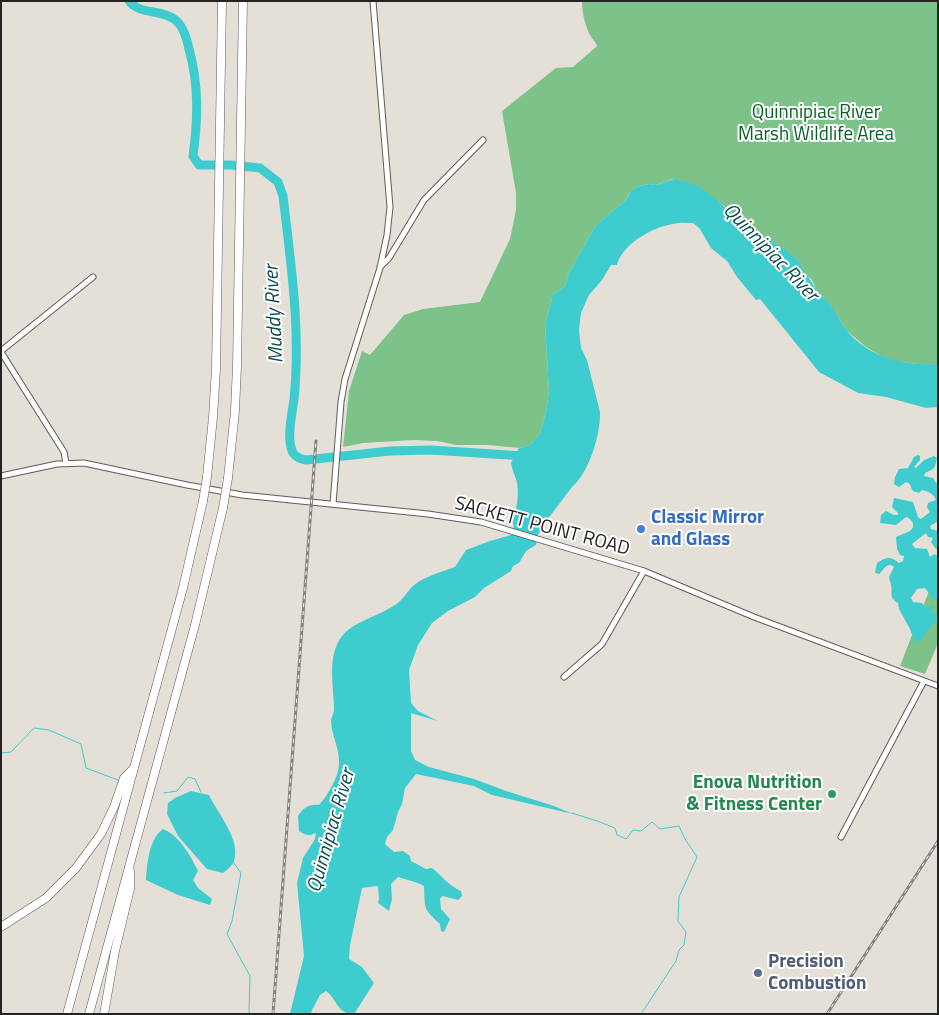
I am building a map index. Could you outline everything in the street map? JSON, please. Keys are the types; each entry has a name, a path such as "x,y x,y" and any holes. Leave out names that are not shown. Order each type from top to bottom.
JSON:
{"highway":[{"path":"67,1014 190,562 207,477 215,386 222,1"},
{"path":"89,1014 197,617 223,508 228,478 236,389 242,1"},
{"path":"1,927 46,898 76,868 101,834 114,807 124,778 134,768"},
{"path":"104,1014 115,951 130,889 129,866"}],"street":[{"path":"333,504 340,438 341,402 345,379 380,268 387,236 390,205 374,1"},
{"path":"380,268 389,258 424,200 483,140"},
{"path":"66,463 64,452 1,351 93,277"},
{"name":"SACKETT POINT ROAD","path":"1,476 66,463 92,465 187,486 242,495 452,517 512,531 644,571 754,617 938,686"},
{"path":"564,677 602,644 644,571"},
{"path":"841,837 924,681"}],"green space":[{"name":"Quinnipiac River Marsh Wildlife Area","path":"582,1 938,1 938,364 925,365 894,361 866,347 847,331 794,257 749,228 723,205 694,185 673,179 656,185 649,184 636,187 629,193 626,200 596,225 569,273 565,286 552,299 545,325 549,391 546,412 540,434 530,445 519,448 488,445 456,445 437,441 414,440 363,443 343,447 349,391 362,351 370,355 404,315 423,309 480,302 510,239 516,210 516,193 502,111 556,68 573,67 597,46 587,27"},
{"path":"938,568 938,643 925,674 900,666"}],"water":[{"name":"Quinnipiac River","path":"674,179 700,188 755,232 790,253 798,261 844,327 857,341 878,354 901,362 938,364 938,407 926,408 886,397 858,393 819,372 760,299 756,300 737,277 727,261 711,248 700,229 693,223 678,223 657,229 639,238 625,250 617,265 611,265 602,280 589,295 581,313 579,330 581,348 587,360 600,412 596,441 589,463 578,481 547,520 538,534 536,545 526,551 519,563 513,566 511,571 484,588 475,597 448,611 432,623 418,645 409,670 411,703 418,711 438,721 411,713 411,751 415,760 429,767 474,779 573,814 492,795 474,786 416,774 405,788 402,804 393,830 387,837 385,844 394,852 403,851 410,856 411,861 426,869 432,868 456,889 461,891 462,896 458,900 443,896 440,898 441,909 450,919 444,932 441,931 440,924 430,915 426,908 424,886 398,877 391,884 392,899 389,911 378,903 378,886 362,888 350,945 349,959 362,967 374,983 354,1014 344,1012 326,991 320,995 311,1012 312,1014 290,1014 304,956 297,883 303,858 315,839 316,833 308,835 299,831 298,816 307,807 319,805 330,790 338,772 339,756 331,720 334,709 332,670 334,652 338,643 348,630 362,621 393,607 419,582 434,574 455,567 466,550 511,535 518,495 511,463 519,448 530,445 540,434 546,412 549,391 545,325 553,295 565,286 569,273 596,225 626,200 630,192 636,187 649,184 656,185"},
{"path":"918,455 920,460 914,467 916,468 924,460 934,456 937,458 934,468 925,473 924,476 933,478 936,483 938,482 938,521 930,526 931,529 938,531 938,548 936,549 931,542 933,538 928,537 926,533 912,544 915,548 927,549 930,557 934,554 938,556 938,601 925,588 917,589 911,598 913,602 922,603 926,608 934,605 931,613 938,614 938,621 932,625 918,642 914,641 898,603 892,597 889,577 894,567 889,565 879,574 875,573 877,563 883,559 891,558 899,563 903,561 904,556 900,555 897,549 896,537 911,530 913,526 912,522 906,517 896,525 880,523 881,515 886,511 898,515 892,507 894,498 913,502 918,517 921,519 930,512 927,507 928,503 936,500 932,494 926,491 922,490 919,493 913,491 906,482 899,487 894,484 899,469 908,468 914,457"},
{"path":"191,791 209,795 232,835 235,853 234,861 223,873 207,869 178,836 167,814 168,803"},
{"path":"163,829 174,836 188,853 198,871 193,880 198,888 212,899 210,905 178,895 146,880 152,845 158,833"}],"waterway":[{"name":"Muddy River","path":"129,1 139,8 174,19 184,32 195,76 197,115 193,156 199,165 231,165 260,168 278,182 283,196 296,323 296,373 290,434 294,455 306,460 390,451 431,450 524,456"},
{"path":"1,753 11,752 34,728 49,730 81,744 86,768 118,780"},
{"path":"164,793 177,791 188,777 195,779 201,792"},
{"path":"572,813 615,828 617,835 626,839 633,830 641,831 652,822 660,829 679,826 697,857 679,897 678,921 686,932 684,945 679,950 676,961 641,1014"},
{"path":"233,862 241,873 232,921 227,934 250,976 249,1014"}],"railway":[{"path":"273,1014 316,441"},
{"path":"827,1014 938,841"}],"place":[{"name":"Classic Mirror and Glass","path":"641,529"},
{"name":"Enova Nutrition & Fitness Center","path":"832,794"},
{"name":"Precision Combustion","path":"758,973"}]}
